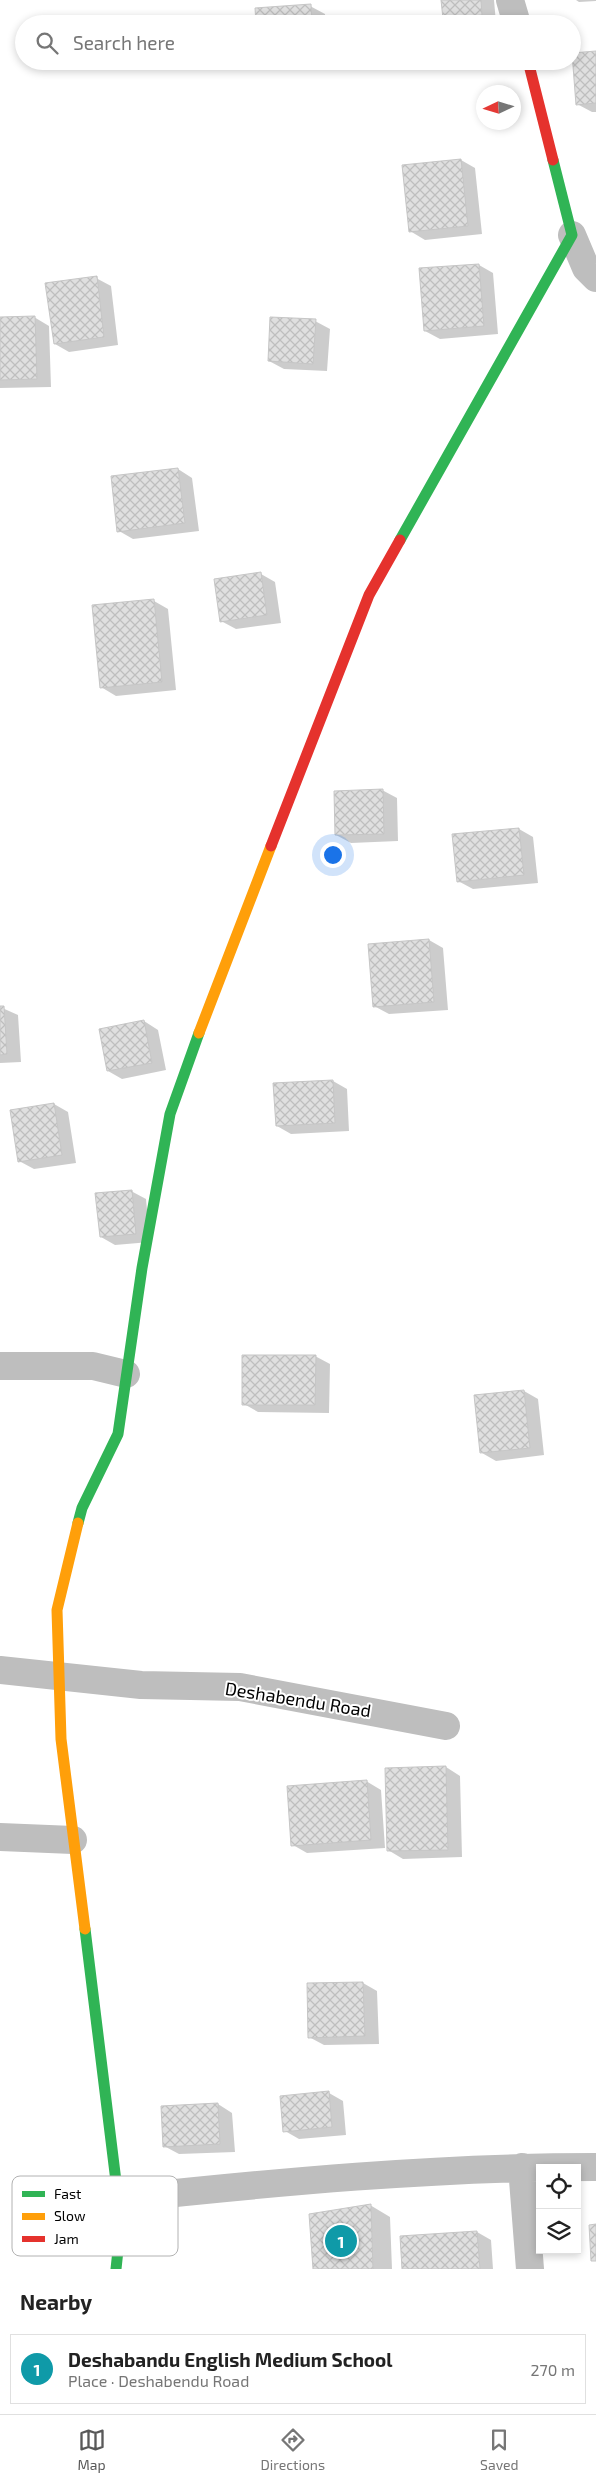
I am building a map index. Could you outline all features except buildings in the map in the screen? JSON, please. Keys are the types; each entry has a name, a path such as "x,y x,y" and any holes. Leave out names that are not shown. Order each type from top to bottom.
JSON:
{"street":[{"path":"510,0 514,15"},
{"path":"530,70 572,235 586,268 596,278"},
{"path":"115,2176 61,1739 57,1610 82,1508 118,1434 142,1268 170,1114 222,970 365,604 572,235"},
{"path":"0,1366 93,1366 126,1374"},
{"name":"Deshabendu Road","path":"0,1670 140,1685 240,1687 446,1726"},
{"path":"0,1837 73,1840"},
{"path":"178,2193 268,2183 522,2167 596,2167"},
{"path":"522,2167 530,2269"},
{"path":"116,2269 117,2256"}],"traffic: fast":[{"path":"400,540 572,235 553,160"},
{"path":"78,1523 82,1508 118,1434 142,1268 170,1114 199,1033"},
{"path":"85,1929 115,2176"},
{"path":"116,2269 117,2256"}],"traffic: slow":[{"path":"199,1033 271,846"},
{"path":"78,1523 57,1610 61,1739 85,1929"}],"traffic: jam":[{"path":"530,70 553,160"},
{"path":"271,846 369,595 400,540"}],"place":[{"name":"Deshabandu English Medium School","path":"341,2241"}]}
